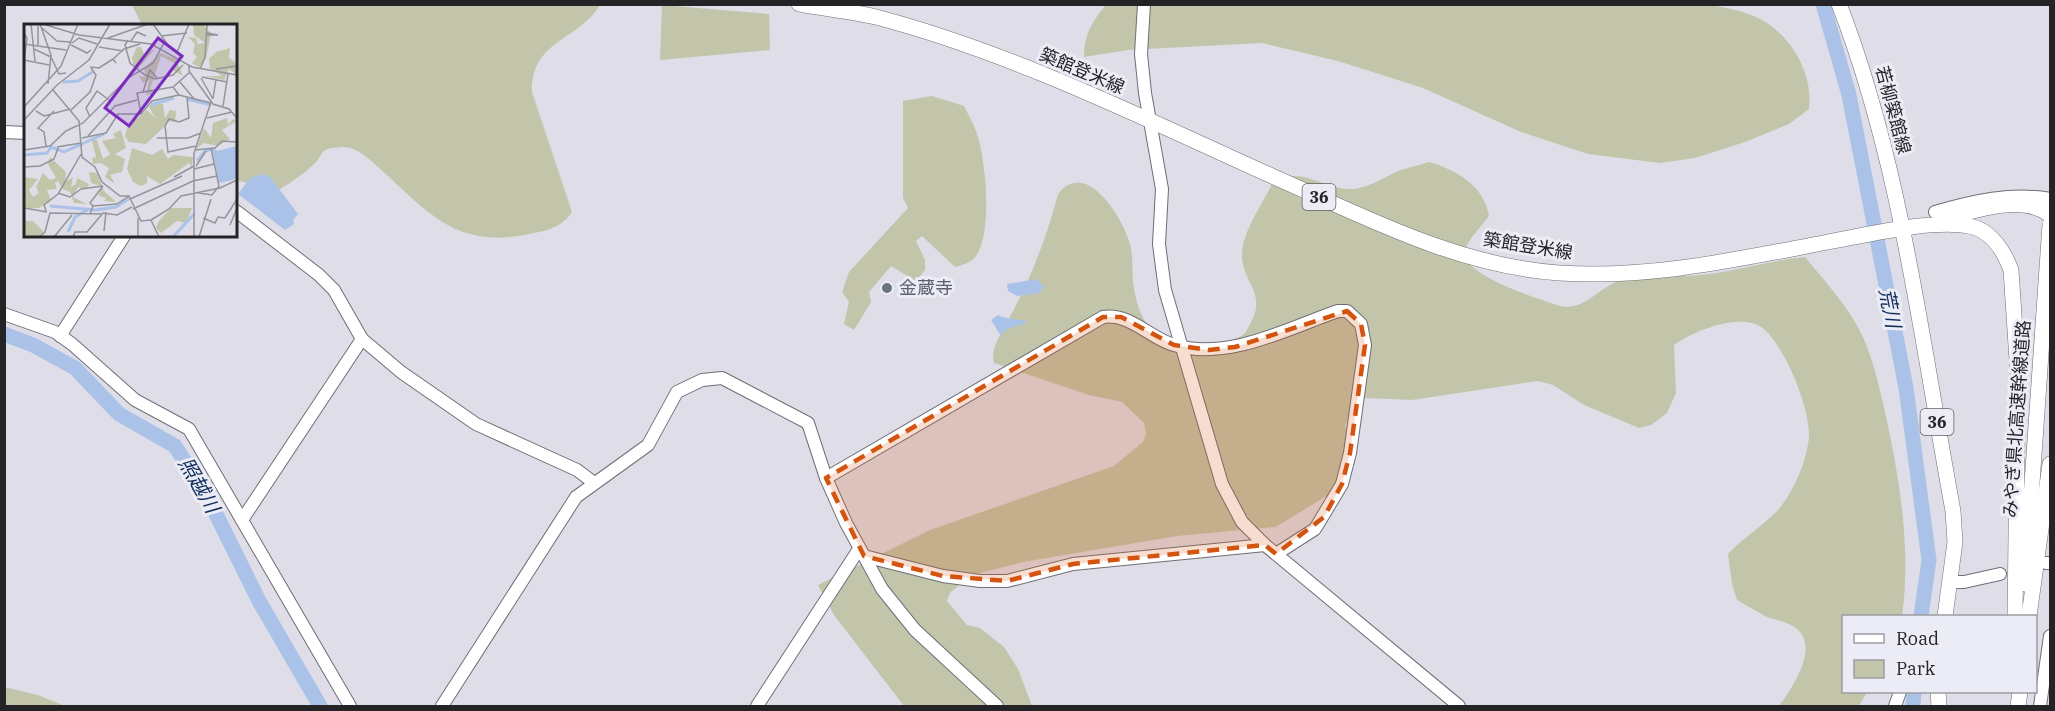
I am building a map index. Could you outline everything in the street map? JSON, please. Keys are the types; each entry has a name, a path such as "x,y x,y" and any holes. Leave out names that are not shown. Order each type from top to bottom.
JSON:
{"main road":[{"name":"築館登米線","path":"800,4 873,16 996,56 1150,121 1383,225 1430,243 1510,267 1556,273 1645,273 1701,267 1918,226"},
{"name":"若柳築館線","path":"1839,4 1875,113 1895,229"},
{"path":"1918,226 1969,212 2009,206 2037,207 2050,215"},
{"path":"1918,226 1968,225 1983,231 2006,256 2011,270 2019,375 2015,615"},
{"name":"みやぎ県北高速幹線道路","path":"2022,615 2050,225"},
{"name":"36","path":"1895,229 1953,511 1955,542 1945,615"},
{"path":"2029,615 2050,464"}],"street":[{"path":"1144,4 1141,54 1162,189 1159,244 1161,269 1179,346 1227,497 1242,522 1264,545 1459,706"},
{"path":"4,132 24,133"},
{"path":"1935,212 1969,202 2013,196 2028,195 2050,199"},
{"path":"237,212 296,256 334,290 362,339 401,372 476,424 577,470 593,482"},
{"path":"60,336 123,237"},
{"path":"826,478 1103,317 1121,317 1179,346 1209,350 1235,347 1338,311 1347,311 1356,317 1364,331 1365,345 1353,434 1342,484 1314,529 1276,554"},
{"path":"4,314 60,336 135,400 179,421 189,429 350,706"},
{"path":"242,520 362,339"},
{"path":"442,706 576,496 648,445 677,392 702,380 714,378 722,378 803,419 812,430 826,478 862,553 899,613 997,706"},
{"path":"862,553 944,576 980,581 1007,581 1073,564 1264,545"},
{"path":"757,706 862,553"},
{"path":"1951,582 1964,582 2000,574"},
{"path":"2040,706 2050,636"}],"highlighted area":[{"path":"1347,311 1361,324 1365,345 1350,453 1342,484 1324,517 1276,554 1265,545 1073,564 1007,581 943,576 864,556 826,478 1103,317 1121,317 1174,345 1209,350 1235,347"}],"green space":[{"path":"132,5 600,5 591,17 547,51 534,75 532,92 572,212 557,226 525,235 500,238 460,231 427,211 371,160 353,149 343,147 325,150 308,170 276,191 237,180 237,24 142,24"},
{"path":"662,5 769,14 770,50 660,60"},
{"path":"1106,5 1710,5 1751,15 1764,21 1786,40 1802,66 1807,80 1809,109 1789,124 1745,142 1695,158 1660,163 1588,154 1521,132 1423,88 1338,61 1262,43 1128,50 1084,57 1085,42 1090,29"},
{"path":"932,96 964,106 980,143 986,195 985,230 981,245 972,260 955,267 922,236 916,241 925,260 925,270 916,281 891,266 869,292 871,302 854,330 844,324 849,302 842,292 849,272 908,208 903,198 903,101"},
{"path":"1429,162 1449,169 1467,180 1481,196 1489,216 1467,246 1466,259 1474,268 1503,285 1560,306 1578,305 1608,286 1625,279 1709,274 1805,257 1850,313 1868,350 1882,399 1902,507 1905,562 1902,615 1842,615 1842,693 1866,693 1859,706 1779,706 1801,670 1806,648 1804,639 1792,626 1765,616 1737,600 1732,584 1728,554 1786,500 1802,468 1809,437 1801,395 1788,364 1772,338 1764,329 1755,324 1731,322 1705,329 1674,345 1676,393 1667,413 1651,425 1639,428 1584,405 1553,385 1538,381 1412,400 1364,398 1357,403 1345,425 1351,451 1333,492 1276,527 1177,536 1023,562 969,576 950,593 947,601 967,625 980,628 1004,647 1018,669 1032,706 904,706 834,615 818,585 930,530 1114,466 1143,442 1146,434 1144,423 1122,402 1089,395 994,363 993,353 996,343 1036,261 1058,194 1069,184 1080,183 1102,195 1120,220 1130,244 1135,293 1146,323 1165,338 1203,345 1228,341 1241,336 1246,332 1255,313 1253,288 1243,265 1243,246 1249,228 1272,184 1291,176 1338,188 1355,189 1401,170"},
{"path":"4,687 38,695 65,706 5,706"}],"water":[{"path":"263,174 270,177 298,214 293,220 294,224 285,230 238,194 250,178"},
{"path":"1037,279 1044,287 1039,293 1017,296 1008,291 1007,284"},
{"path":"998,315 1028,322 1005,330 1001,336 991,320"}],"waterway":[{"name":"荒川","path":"1823,4 1849,95 1906,388 1929,560 1921,615"},
{"name":"照越川","path":"4,334 33,345 75,368 119,414 175,446 208,498 259,601 320,706"},
{"name":"荒川","path":"1913,706 1914,693"}],"place":[{"name":"金蔵寺","path":"887,288"}]}
